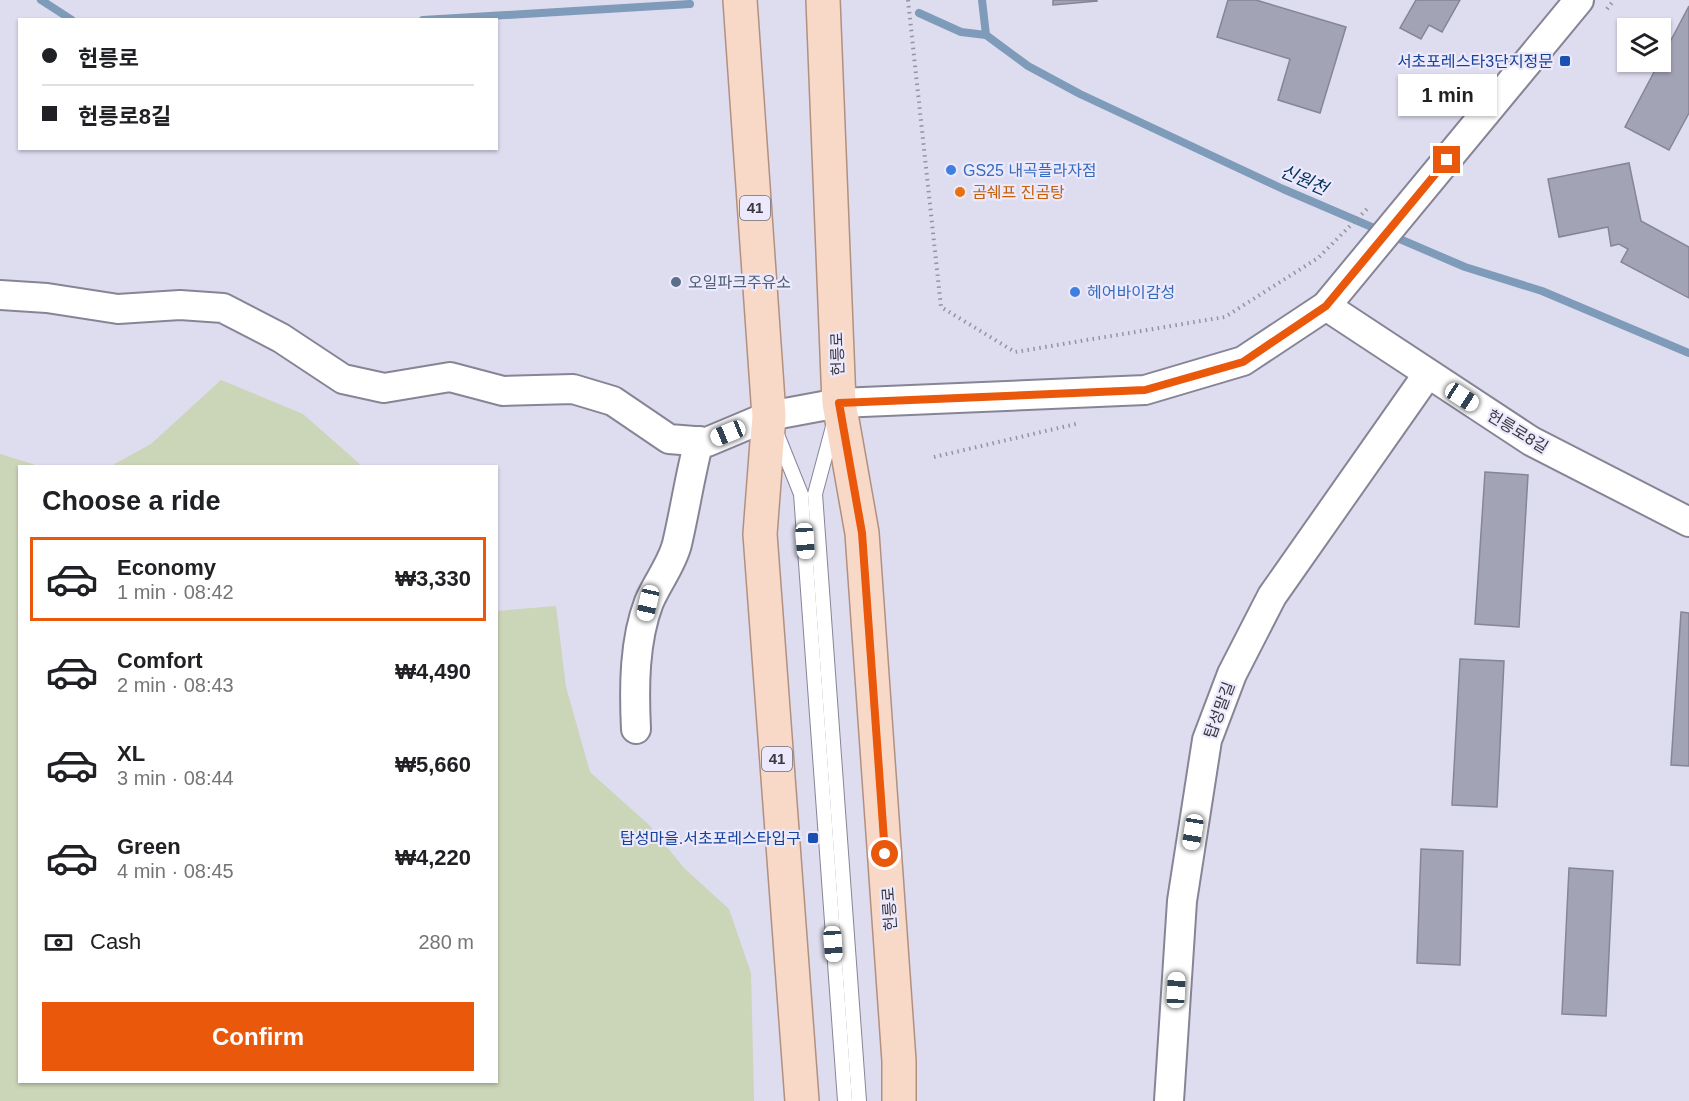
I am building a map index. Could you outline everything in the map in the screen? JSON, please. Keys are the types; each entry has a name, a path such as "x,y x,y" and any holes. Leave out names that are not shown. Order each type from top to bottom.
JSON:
{"main road":[{"name":"41","path":"740,0 769,416 760,534 802,1101"},
{"name":"헌릉로","path":"823,0 839,403 862,533 898,1049 898,1101"}],"street":[{"path":"0,295 47,298 118,309 180,305 223,308 281,338 343,379 384,388 450,377 503,391 573,389 613,401 669,439 707,442 769,416 839,403 1145,390 1243,362 1326,306 1359,263 1580,0"},
{"name":"헌릉로8길","path":"1326,306 1427,375 1532,441 1689,522"},
{"name":"탑성말길","path":"1169,1101 1182,901 1207,740 1232,674 1272,596 1427,375"},
{"path":"636,729 634,700 638,645 648,603 676,547 685,494 699,441"}],"lane":[{"path":"839,403 815,494 859,1101"},
{"path":"769,416 801,494 845,1101"}],"path":[{"path":"908,0 942,307 1015,352 1225,317 1318,258 1371,204"}],"green space":[{"path":"221,380 303,414 361,465 113,465 151,444"},
{"path":"0,454 36,465 18,465 18,1083 498,1083 498,611 556,606 566,687 590,772 649,825 684,868 729,909 751,973 754,1101 0,1101"}],"building":[{"path":"1053,0 1097,0 1097,1 1053,5"},
{"path":"1228,0 1256,0 1346,27 1320,113 1278,100 1290,59 1217,37"},
{"path":"1416,0 1460,0 1442,32 1429,25 1421,39 1400,28"},
{"path":"1689,6 1689,113 1669,150 1625,127 1654,72 1671,72 1671,40"},
{"path":"1629,163 1641,221 1689,247 1689,298 1621,262 1628,249 1619,244 1611,246 1608,227 1559,237 1548,179"},
{"path":"1485,472 1528,475 1519,627 1475,624"},
{"path":"1681,612 1689,613 1689,766 1671,765"},
{"path":"1460,659 1504,661 1497,807 1452,805"},
{"path":"1421,849 1463,851 1460,965 1417,963"},
{"path":"1569,868 1613,871 1606,1016 1562,1014"}],"waterway":[{"name":"신원천","path":"41,0 69,18"},
{"path":"982,0 986,35"},
{"name":"신원천","path":"456,18 690,4"},
{"name":"신원천","path":"919,13 961,32 986,35 1028,66 1080,94 1283,189 1465,267 1542,291 1689,353"}],"place":[{"name":"서초포레스타3단지정문","path":"1565,61"},
{"name":"GS25 내곡플라자점","path":"951,170"},
{"name":"곰쉐프 진곰탕","path":"960,192"},
{"name":"오일파크주유소","path":"676,282"},
{"name":"헤어바이감성","path":"1075,292"},
{"name":"탑성마을.서초포레스타입구","path":"813,838"}],"route":[{"path":"885,854 862,533 839,403 1145,390 1243,362 1326,306 1359,263 1447,160"}]}
